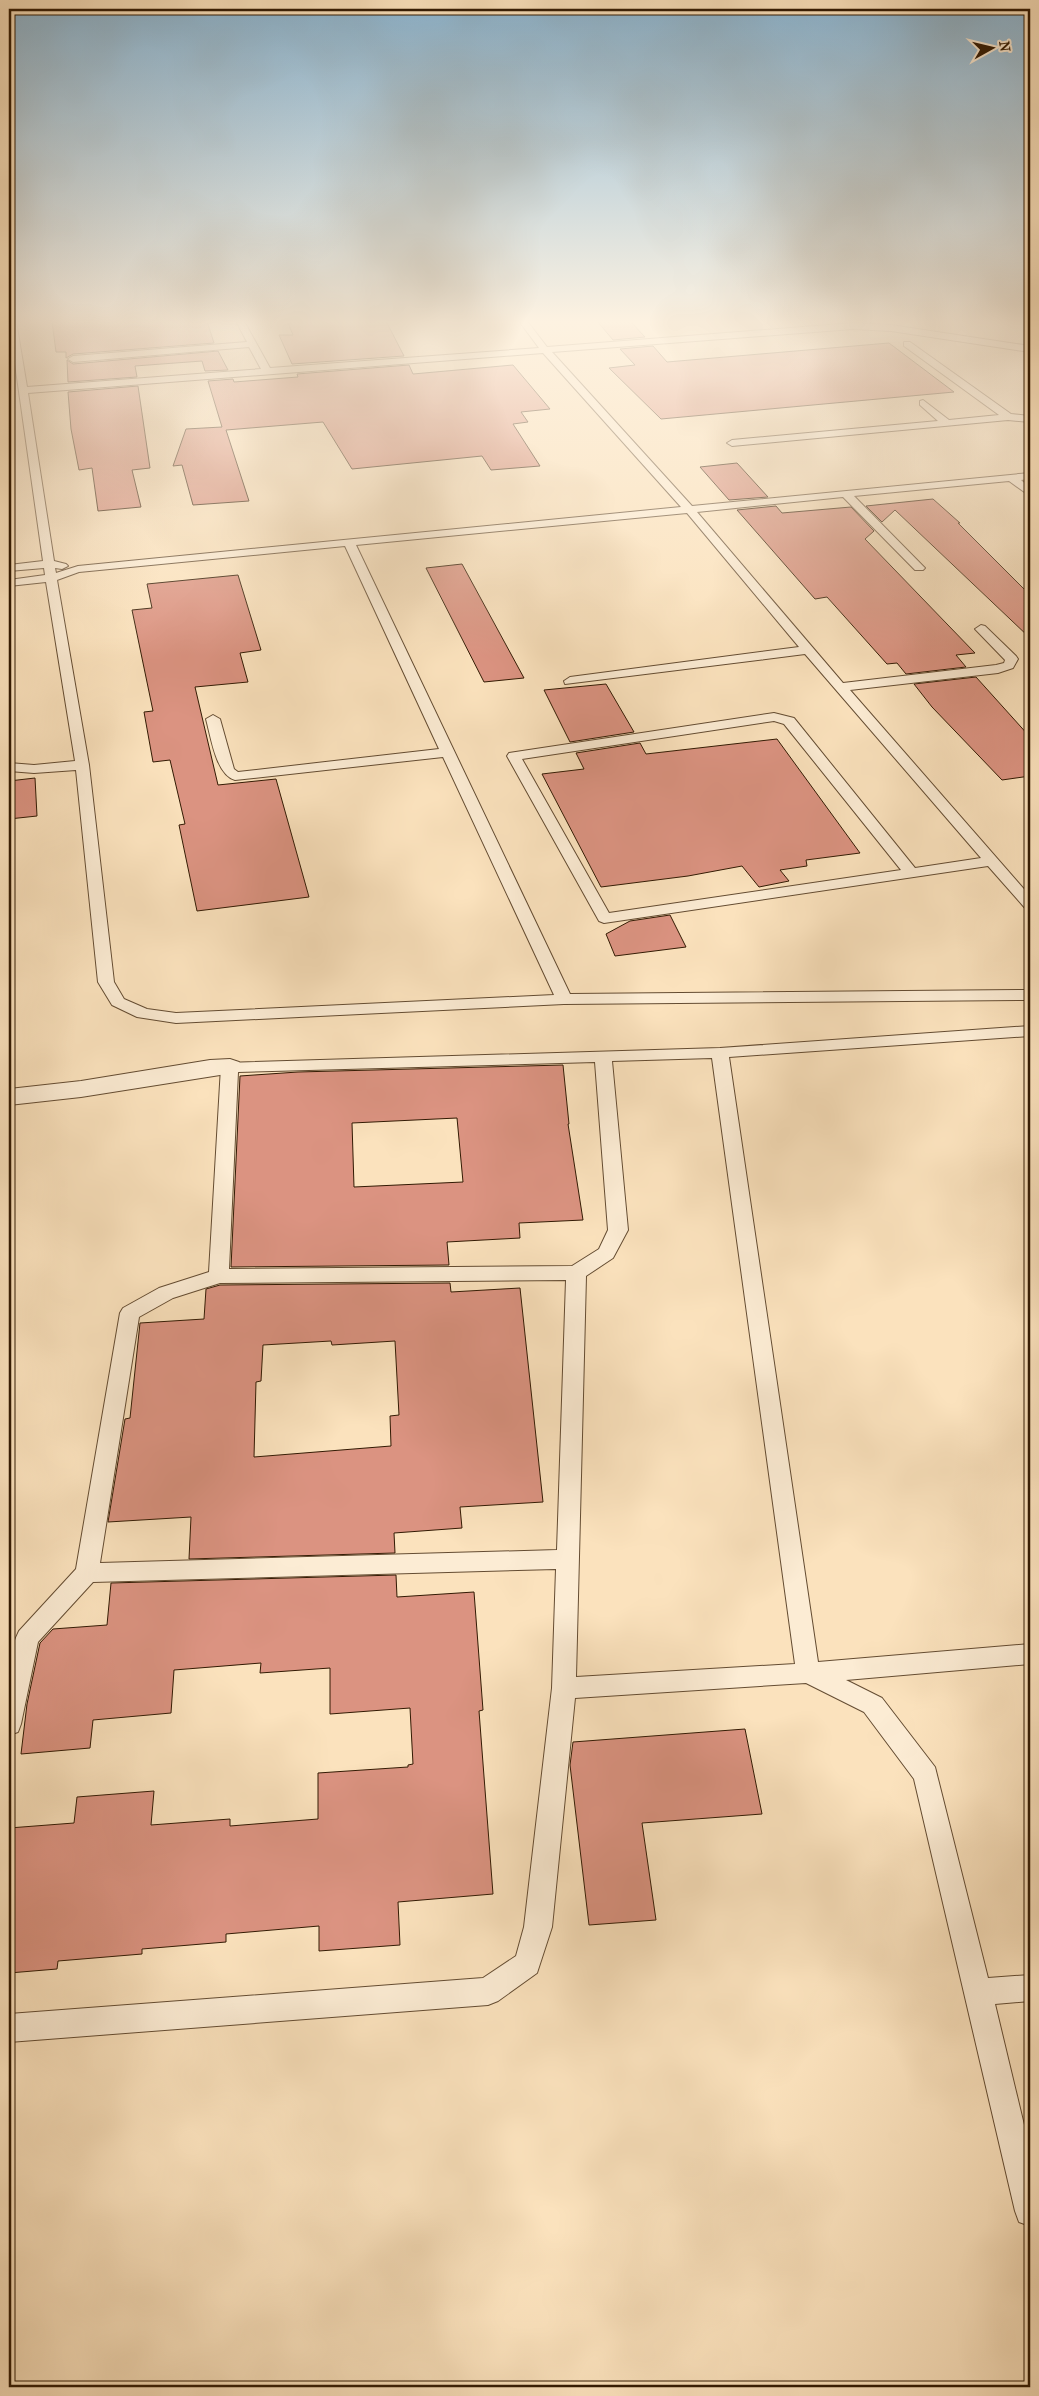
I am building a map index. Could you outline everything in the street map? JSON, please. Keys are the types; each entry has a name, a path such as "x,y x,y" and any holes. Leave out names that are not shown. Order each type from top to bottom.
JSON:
{"street":[{"path":"9,1097 82,1089 210,1068 230,1067"}],"lane":[{"path":"30,433 50,571 82,765 106,982 118,1002 143,1012 176,1018 564,999 1030,995"},
{"path":"620,433 690,510 808,650 1030,906"},
{"path":"732,443 842,433"},
{"path":"9,568 50,571 78,569 1030,476"},
{"path":"1012,478 1030,493"},
{"path":"846,494 919,568"},
{"path":"349,542 564,999"},
{"path":"9,583 50,571"},
{"path":"840,687 998,669 1009,666 1012,659 981,629"},
{"path":"570,681 808,650"},
{"path":"911,873 789,721 774,718 514,756 604,918 911,873 992,861"},
{"path":"213,719 228,771 235,776 447,752"},
{"path":"9,767 34,769 82,765"},
{"path":"219,1276 230,1067 720,1053 1030,1030"},
{"path":"720,1053 808,1673"},
{"path":"9,1724 27,1638 87,1573 130,1313 166,1293 219,1276 576,1273 606,1253 618,1230 603,1055"},
{"path":"9,2028 488,1991 527,1964 538,1927 564,1688 576,1273"},
{"path":"87,1573 568,1559"},
{"path":"564,1688 808,1673 1030,1654"},
{"path":"808,1673 873,1705 926,1775 1030,2211"},
{"path":"979,1992 1030,1988"}],"building":[{"path":"72,433 145,433 150,468 132,470 141,507 98,511 92,468 79,470"},
{"path":"185,433 227,433 249,501 193,505 182,465 173,466"},
{"path":"330,433 519,433 540,466 491,470 482,456 352,469"},
{"path":"737,463 768,497 729,500 700,467"},
{"path":"933,499 960,523 958,523 1030,595 1030,638 895,510 882,522 866,506"},
{"path":"776,506 782,513 851,507 874,531 865,539 975,653 956,655 966,667 906,674 897,663 887,664 827,597 815,599 737,510"},
{"path":"462,564 524,678 484,682 426,568"},
{"path":"238,575 261,650 240,653 248,682 195,687 218,785 276,779 309,897 197,911 179,825 185,824 170,760 153,762 144,712 153,711 132,610 152,608 147,584"},
{"path":"976,677 1030,737 1030,776 1002,780 932,707 914,684"},
{"path":"606,684 634,732 570,742 544,690"},
{"path":"777,739 860,853 806,860 807,866 780,870 789,881 759,887 742,866 688,876 601,887 542,774 584,769 576,753 640,743 646,754"},
{"path":"35,778 37,816 9,819 9,781"},
{"path":"670,915 686,947 615,956 606,934 630,921"},
{"path":"563,1065 568,1124 583,1220 519,1223 520,1238 447,1242 449,1265 231,1267 240,1076 298,1072","holes":["457,1118 463,1182 354,1187 352,1123"]},
{"path":"450,1283 451,1292 520,1288 543,1502 460,1507 462,1528 394,1533 395,1553 189,1559 191,1517 108,1522 125,1419 130,1418 140,1323 204,1319 206,1289 220,1285","holes":["331,1341 332,1345 395,1341 399,1415 390,1416 391,1446 254,1457 256,1382 261,1381 263,1345"]},
{"path":"396,1575 397,1597 474,1592 483,1710 479,1711 493,1894 398,1902 400,1945 319,1951 319,1926 226,1934 226,1942 142,1949 142,1954 58,1961 57,1969 9,1973 9,1828 74,1823 77,1797 154,1791 151,1825 230,1819 230,1826 318,1819 318,1773 408,1767 408,1765 413,1764 410,1708 330,1714 330,1668 260,1673 261,1663 174,1670 171,1713 93,1720 90,1748 21,1754 27,1704 40,1643 53,1629 107,1625 111,1583"},
{"path":"745,1729 762,1814 642,1823 656,1920 589,1925 570,1765 573,1742"}]}
